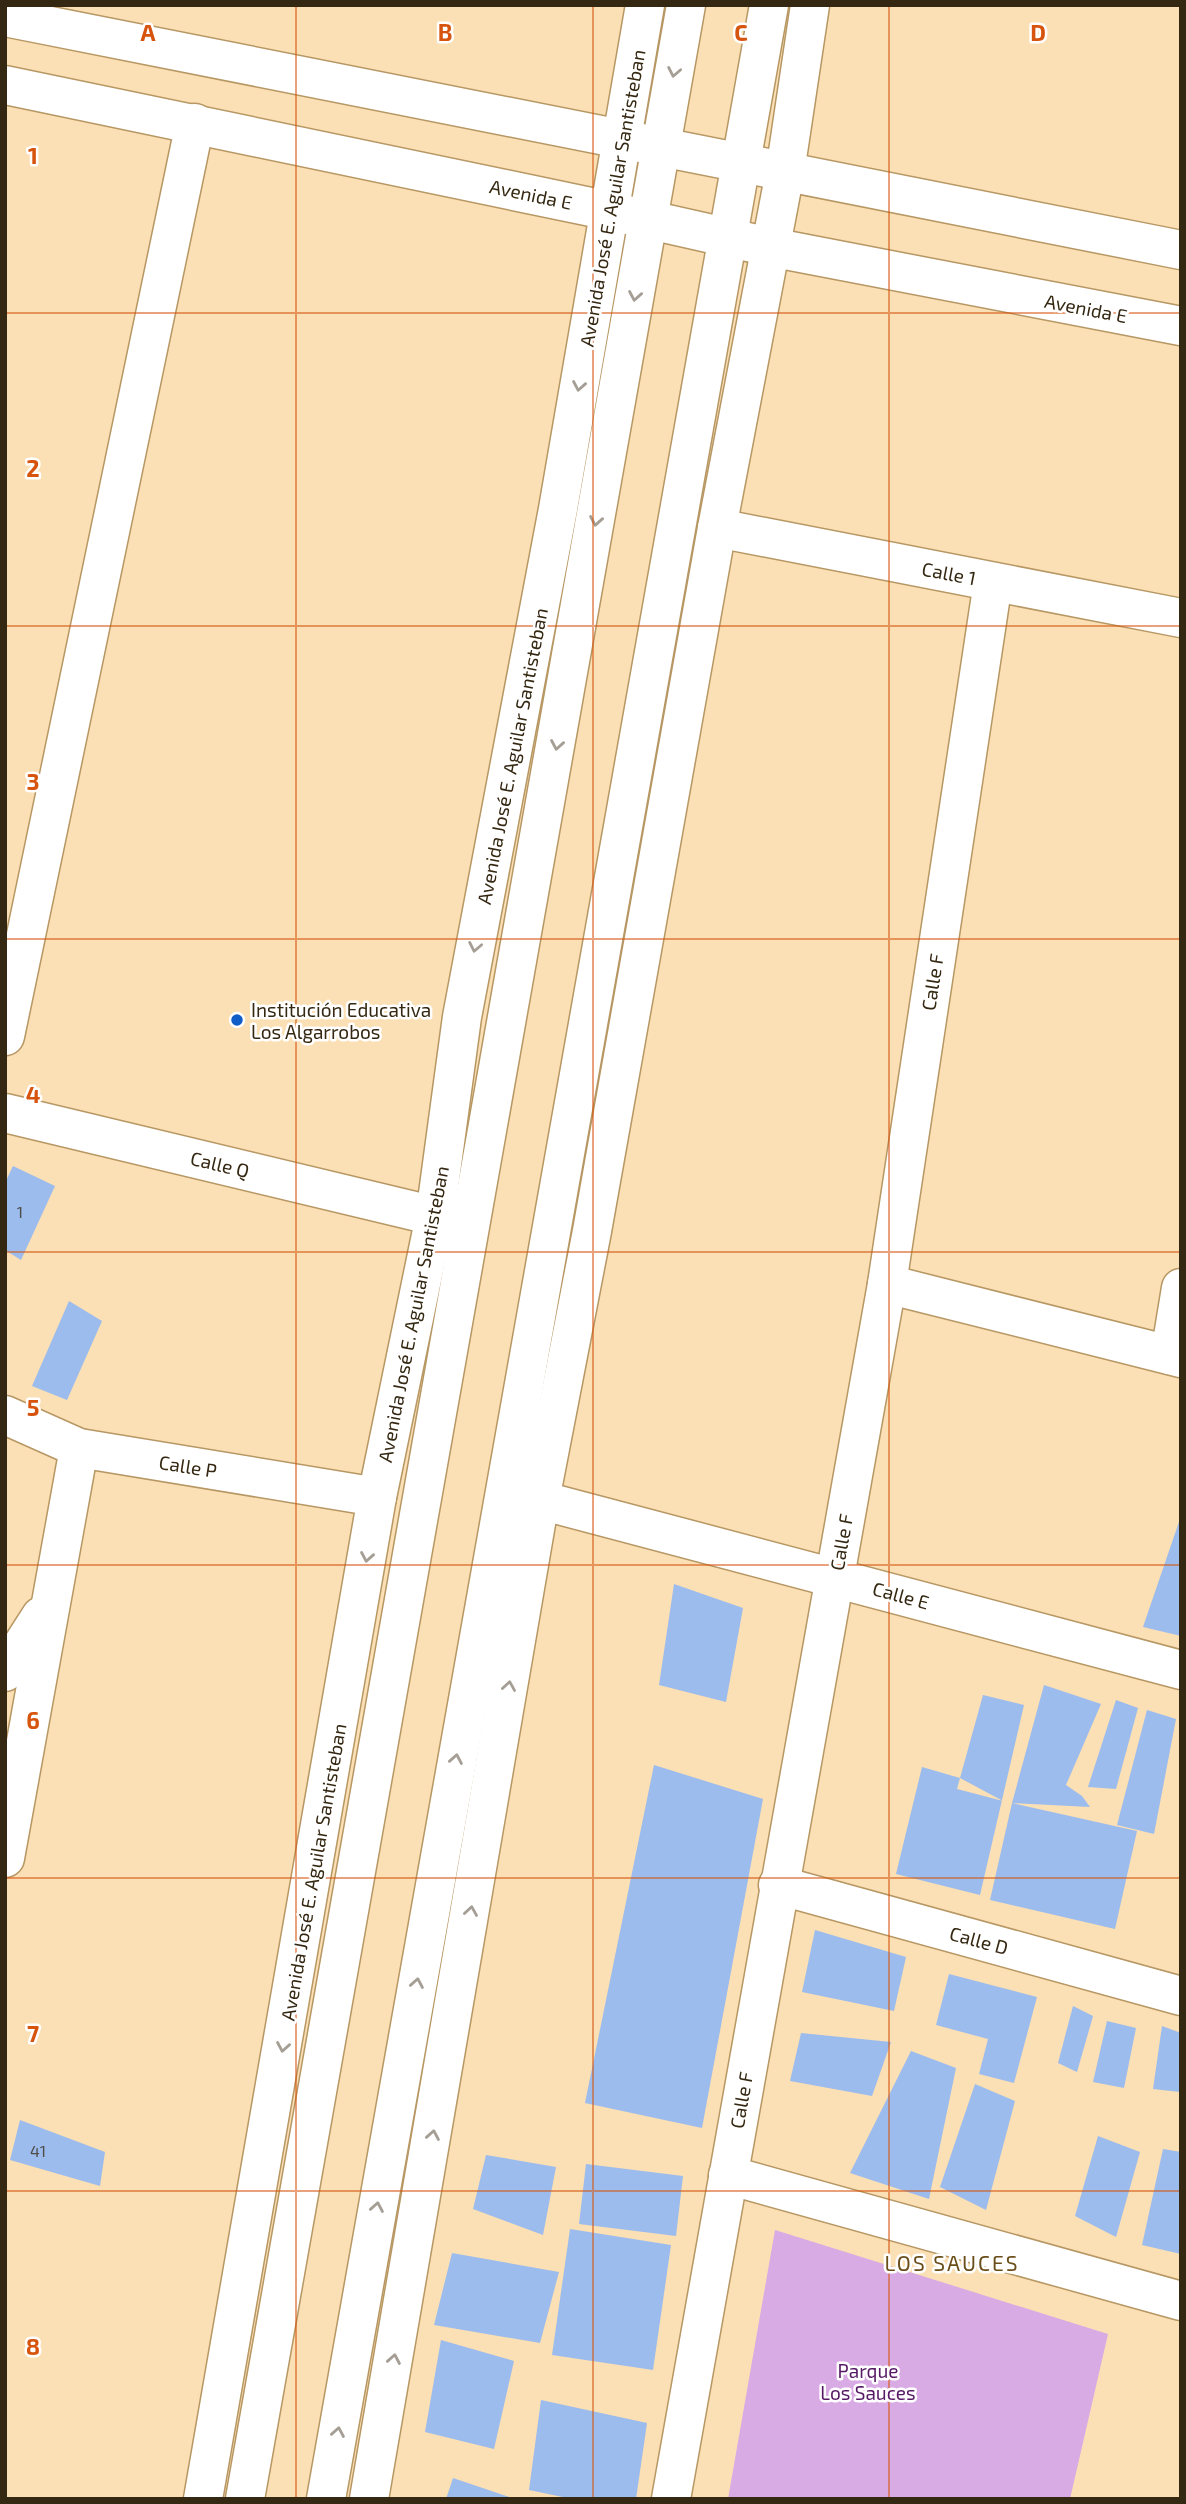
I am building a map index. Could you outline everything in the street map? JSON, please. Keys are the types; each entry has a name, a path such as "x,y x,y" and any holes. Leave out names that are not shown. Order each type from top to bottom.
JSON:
{"street":[{"name":"Avenida José E. Aguilar Santisteban","path":"203,2499 377,1497 435,1216 462,1017 558,509 645,5"},
{"name":"Avenida José E. Aguilar Santisteban","path":"245,2499 521,951 659,148 687,5"},
{"path":"326,2499 500,1507 743,164 769,5"},
{"path":"369,2499 540,1500 592,1231 717,527 785,173 810,5"},
{"path":"5,16 621,141 1181,250"},
{"name":"Avenida E","path":"5,85 195,123 770,247 1181,326"},
{"path":"5,1036 195,123"},
{"name":"Calle 1","path":"717,527 1181,618"},
{"name":"Calle F","path":"671,2499 778,1885 887,1284 993,582"},
{"name":"Calle Q","path":"5,1113 435,1216"},
{"path":"887,1284 1175,1356 1181,1289"},
{"name":"Calle P","path":"5,1415 79,1448 377,1497"},
{"path":"5,1858 79,1448"},
{"name":"Calle E","path":"540,1500 1181,1670"},
{"path":"5,1672 52,1599"},
{"name":"Calle D","path":"778,1885 1181,1996"},
{"path":"728,2175 1181,2301"}],"green space":[{"name":"Parque Los Sauces","path":"775,2230 1108,2334 1070,2499 728,2499"}],"building":[{"path":"13,1166 55,1186 21,1260 5,1250 5,1183"},
{"path":"69,1301 102,1321 67,1400 32,1386"},
{"path":"1181,1516 1181,1636 1143,1627"},
{"path":"674,1584 743,1608 726,1702 659,1685"},
{"path":"1044,1685 1101,1704 1066,1785 1082,1796 1090,1807 1012,1803"},
{"path":"983,1695 1024,1705 1002,1800 960,1778"},
{"path":"1116,1700 1138,1708 1116,1789 1088,1787"},
{"path":"1147,1710 1176,1719 1154,1834 1117,1825"},
{"path":"654,1765 763,1799 702,2128 585,2103"},
{"path":"922,1767 960,1778 957,1789 1002,1801 980,1895 896,1874"},
{"path":"1012,1803 1137,1831 1115,1929 990,1900"},
{"path":"815,1930 906,1957 894,2011 802,1992"},
{"path":"949,1974 1037,1997 1014,2083 979,2074 988,2039 936,2025"},
{"path":"1073,2006 1093,2016 1077,2072 1058,2063"},
{"path":"1107,2021 1136,2028 1124,2088 1093,2082"},
{"path":"1162,2026 1181,2033 1180,2092 1153,2089"},
{"path":"801,2033 891,2042 872,2096 790,2081"},
{"path":"911,2051 956,2068 929,2199 850,2173"},
{"path":"975,2084 1015,2101 986,2210 940,2187"},
{"path":"20,2120 105,2152 100,2186 10,2160"},
{"path":"1098,2136 1140,2152 1116,2237 1075,2216"},
{"path":"1163,2149 1181,2152 1181,2254 1142,2245"},
{"path":"486,2155 556,2167 543,2235 473,2209"},
{"path":"586,2164 683,2176 676,2236 579,2224"},
{"path":"570,2229 671,2245 653,2370 552,2355"},
{"path":"452,2253 559,2272 540,2343 434,2325"},
{"path":"441,2340 514,2361 494,2449 425,2432"},
{"path":"541,2400 647,2423 636,2499 572,2499 529,2490"},
{"path":"453,2478 512,2498 512,2499 446,2499"}],"place":[{"name":"Institución Educativa Los Algarrobos","path":"237,1020"}],"district":[{"name":"LOS SAUCES","path":"952,2262"}]}
